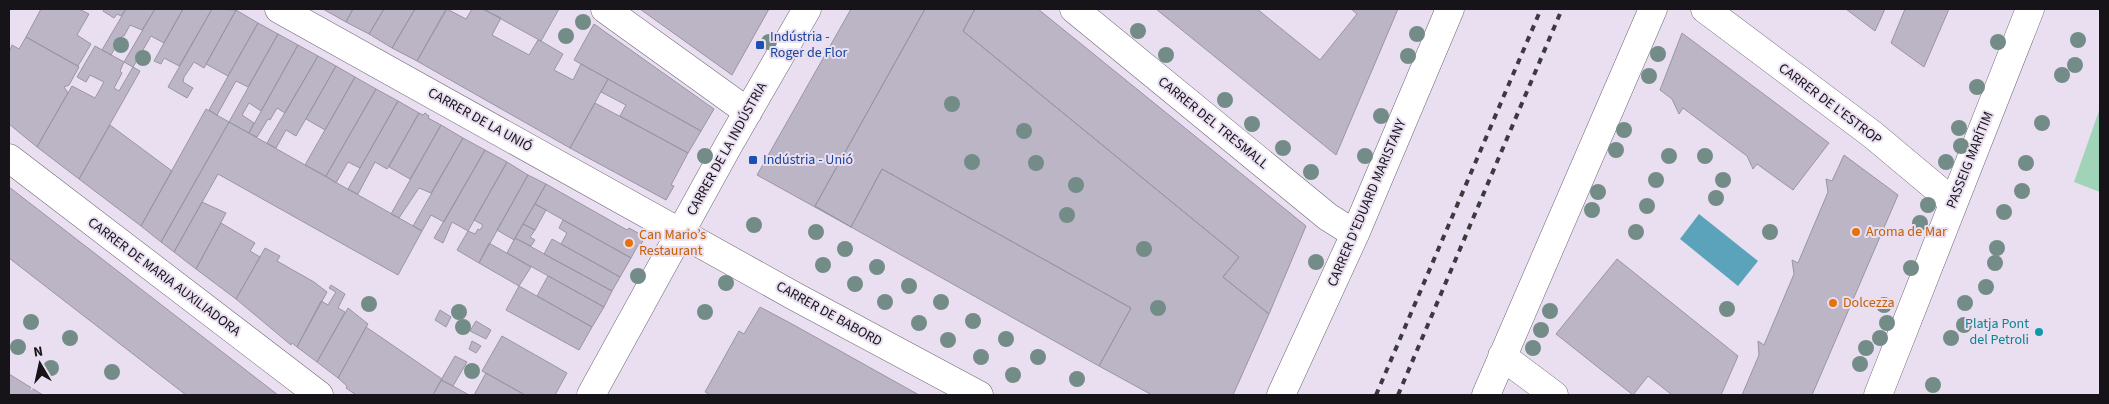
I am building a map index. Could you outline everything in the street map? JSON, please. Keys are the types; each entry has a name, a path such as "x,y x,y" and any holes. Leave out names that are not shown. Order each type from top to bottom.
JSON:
{"street":[{"name":"CARRER DE LA UNIÓ","path":"279,9 681,232"},
{"path":"605,9 748,112"},
{"name":"CARRER DE LA INDÚSTRIA","path":"591,395 807,9"},
{"name":"CARRER DEL TRESMALL","path":"1074,9 1328,217 1355,234"},
{"name":"CARRER D'EDUARD MARISTANY","path":"1280,395 1355,234 1450,9"},
{"path":"1486,395 1653,9"},
{"name":"CARRER DE L'ESTROP","path":"1706,9 1873,135 1953,202"},
{"name":"PASSEIG MARÍTIM","path":"1878,395 2030,9"},
{"name":"CARRER DE MARIA AUXILIADORA","path":"9,158 319,395"},
{"name":"CARRER DE BABORD","path":"681,232 978,395"},
{"path":"1502,356 1554,395"}],"green space":[{"path":"2100,108 2100,192 2074,182"}],"water":[{"path":"1699,214 1758,261 1738,286 1680,239"}],"building":[{"path":"41,9 79,9 89,14 77,35 91,44 78,66 26,37"},
{"path":"104,9 126,9 121,16 117,14 114,18 103,11"},
{"path":"126,9 155,9 142,30 130,25 111,55 102,50"},
{"path":"155,9 183,9 164,43 151,36 133,67 124,62"},
{"path":"183,9 212,9 179,66 164,58 161,64 154,61"},
{"path":"212,9 236,10 204,68 194,62 184,77 183,82 193,88 187,98 168,87"},
{"path":"323,9 353,9 346,22"},
{"path":"353,9 384,9 369,34 346,22"},
{"path":"384,9 415,9 392,48 369,34"},
{"path":"415,9 446,9 417,61 392,48"},
{"path":"447,9 466,19 472,9 483,9 501,18 492,35 529,55 538,40 541,41 563,54 554,70 573,80 581,64 608,79 570,148 417,61"},
{"path":"483,9 559,9 541,41"},
{"path":"640,9 769,9 732,75"},
{"path":"851,9 925,9 815,206 851,227 757,175"},
{"path":"925,9 975,9 963,31 1239,257 1223,277 1269,314 1233,395 1152,395 1099,366 1131,308 882,169 851,227 815,206"},
{"path":"975,9 1038,9 1306,226 1269,314 1223,277 1239,257 963,31"},
{"path":"1156,9 1257,9 1320,60 1357,14 1351,9 1398,9 1336,155"},
{"path":"1846,9 1885,9 1875,31"},
{"path":"1905,9 1949,9 1924,67 1891,43"},
{"path":"236,10 258,23 228,76 206,64"},
{"path":"258,23 278,34 248,87 236,81 217,115 209,110"},
{"path":"594,24 714,109 701,131 574,60"},
{"path":"1682,33 1829,143 1793,190 1757,164 1753,169 1747,156 1683,108 1679,114 1672,99 1660,90"},
{"path":"278,34 298,45 261,111 249,103 242,115 254,123 249,133 229,122"},
{"path":"26,37 79,67 69,85 64,87 68,93 37,147 9,124 9,53 12,45 19,49"},
{"path":"298,45 318,56 285,113 277,108 257,137 249,133"},
{"path":"95,46 124,62 120,71 122,73 114,88 119,91 133,67 140,71 79,179 37,147 72,86 95,98 104,82 90,75 86,82 77,77"},
{"path":"318,56 336,66 296,136 286,130 276,148 267,143"},
{"path":"336,66 355,77 325,130 306,119"},
{"path":"355,77 376,89 326,176 305,165"},
{"path":"608,79 701,131 688,153 620,116 626,105 601,92"},
{"path":"376,89 398,101 360,168 348,162 336,183 326,176"},
{"path":"398,101 419,113 387,169 375,162 358,194 348,189"},
{"path":"595,103 688,153 671,185 674,186 666,200 570,148"},
{"path":"206,109 229,122 161,242 141,226"},
{"path":"419,113 423,115 425,113 429,116 428,118 441,125 410,179 389,167"},
{"path":"229,122 422,231 398,275 218,174 174,252 161,242"},
{"path":"110,125 172,171 141,226 79,179"},
{"path":"441,125 463,138 431,193 419,188 399,218 391,214"},
{"path":"463,138 485,150 444,222 431,215 422,231 413,226"},
{"path":"485,150 507,162 468,231 452,222 443,243 434,238"},
{"path":"1844,155 1898,195 1812,395 1742,395 1759,355 1758,341 1764,345 1794,274 1792,260 1798,263 1828,192 1826,179 1832,181"},
{"path":"507,162 528,175 479,263 457,250 468,231 475,234 483,225 474,220"},
{"path":"882,169 1131,308 1099,366 851,227"},
{"path":"528,175 546,184 514,240 497,230"},
{"path":"546,184 627,230 629,228 645,237 631,258 535,204"},
{"path":"9,187 278,395 186,395 9,258"},
{"path":"202,202 226,213 196,269 174,252"},
{"path":"535,204 546,210 535,230 523,224"},
{"path":"563,220 631,258 620,277 561,244 567,233 559,228"},
{"path":"221,223 255,243 250,251 260,257 236,299 196,269"},
{"path":"523,224 535,230 530,237 535,240 531,246 515,238"},
{"path":"515,238 612,291 604,307 507,253"},
{"path":"552,239 620,277 612,291 544,254"},
{"path":"489,243 531,267 519,286 479,263"},
{"path":"265,248 280,256 277,261 314,282 327,292 297,347 292,343 291,345 236,299"},
{"path":"1617,259 1738,356 1721,395 1672,395 1648,376 1633,395 1556,334"},
{"path":"548,276 604,307 592,327 537,296"},
{"path":"331,285 345,294 338,308 345,312 317,362 297,347 321,301 328,305 336,292 329,288"},
{"path":"519,286 592,327 579,350 506,310"},
{"path":"760,307 919,395 711,395 705,392 739,331 744,334"},
{"path":"348,308 368,324 338,378 317,362"},
{"path":"440,310 451,317 446,327 435,320"},
{"path":"476,321 491,330 486,339 470,331"},
{"path":"366,327 442,379 433,395 356,395 346,388 347,386 338,378"},
{"path":"502,336 567,373 555,395 525,395 482,371"},
{"path":"472,341 481,346 476,353 469,349"},
{"path":"455,356 467,362 453,386 441,380"},
{"path":"486,373 493,377 525,395 474,395"},
{"path":"9,374 43,395 9,395"},
{"path":"441,380 453,386 469,395 433,395"}],"railway":[{"path":"1376,395 1541,9"},
{"path":"1398,395 1562,9"}],"place":[{"name":"Indústria - Roger de Flor","path":"760,45"},
{"name":"Indústria - Unió","path":"753,160"},
{"name":"Aroma de Mar","path":"1856,232"},
{"name":"Can Mario’s Restaurant","path":"629,243"},
{"name":"Dolcezza","path":"1833,303"},
{"name":"Platja Pont del Petroli","path":"2039,332"}]}
